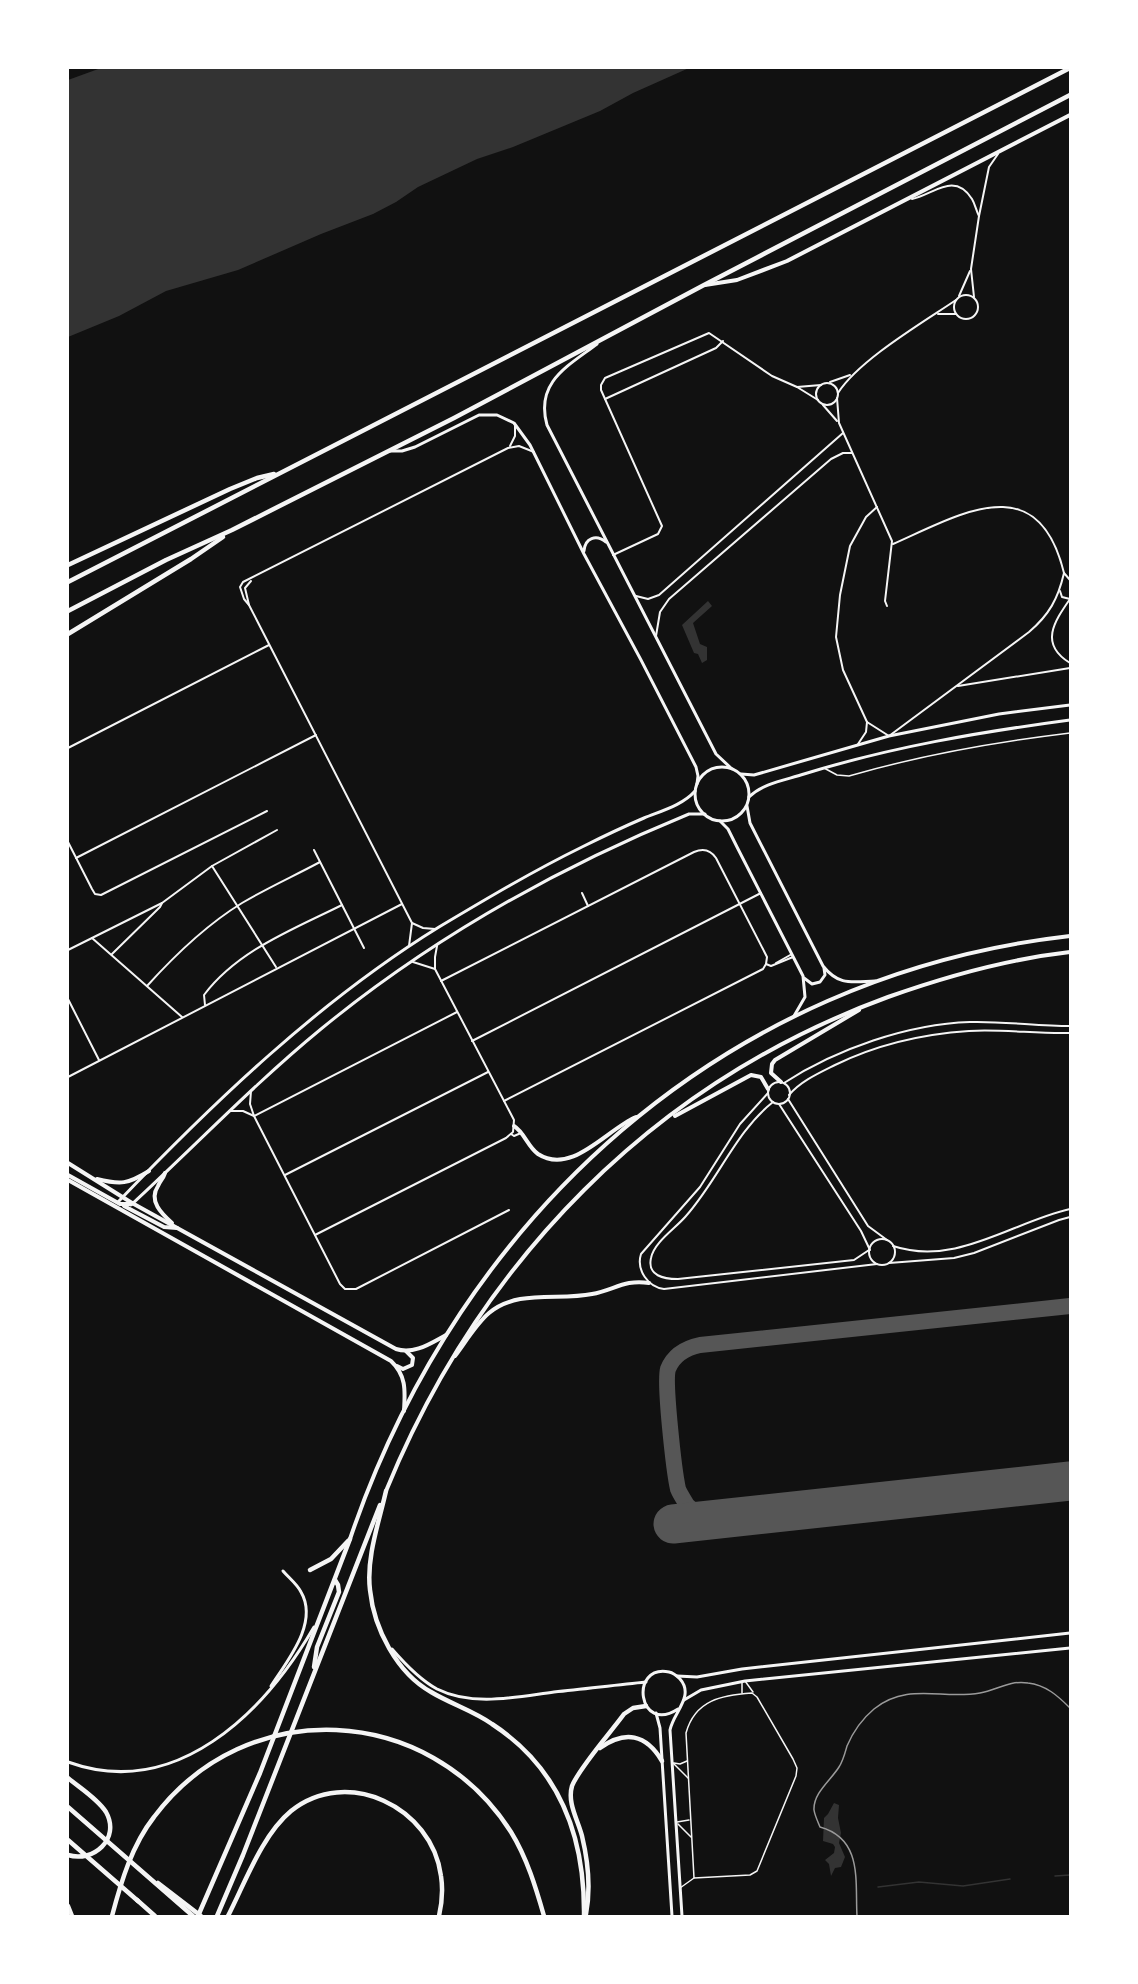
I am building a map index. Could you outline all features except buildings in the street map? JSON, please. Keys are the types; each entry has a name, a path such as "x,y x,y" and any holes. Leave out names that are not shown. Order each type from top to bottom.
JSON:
{"highway":[{"path":"68,582 1071,68"},
{"path":"68,611 388,451 1071,95"},
{"path":"68,565 240,485 279,473"},
{"path":"68,634 191,560 232,530"},
{"path":"386,1491 370,1564 370,1589 376,1620 387,1644 406,1672 417,1683 492,1723 519,1745 540,1767 566,1809 574,1830 583,1877 585,1917"},
{"path":"217,1917 386,1491"},
{"path":"310,1570 331,1559 350,1539"},
{"path":"118,1852 200,1917 260,1773 350,1539"},
{"path":"314,1673 317,1647 339,1592 335,1580"},
{"path":"585,1917 589,1892 587,1867 582,1835 572,1808 571,1795 576,1778 626,1712 637,1706 646,1706"},
{"path":"112,1917 124,1877 139,1840 153,1818 179,1788 209,1765 245,1745 287,1733 331,1729 375,1734 404,1743 436,1759 472,1786 491,1806 514,1838 530,1874 544,1917"},
{"path":"596,1752 614,1739 632,1737 648,1745 662,1761"},
{"path":"68,1778 104,1809 110,1822 110,1829 106,1843 96,1853 82,1858 68,1855"},
{"path":"228,1917 260,1853 278,1824 306,1801 340,1792 388,1801 421,1829 434,1851 441,1875 442,1902 439,1917"},
{"path":"68,1808 193,1917"},
{"path":"68,1840 156,1917"},
{"path":"68,1906 72,1917"}],"main road":[{"path":"704,285 737,280 782,263 1071,115"},
{"path":"350,1539 369,1486 404,1412 446,1335 483,1278 510,1244 586,1162 640,1116 669,1092 705,1068 794,1016 875,981 974,952 1071,936"},
{"path":"386,1491 419,1416 445,1369 488,1302 522,1257 551,1224 615,1160 658,1125 711,1087 773,1050 800,1035 865,1006 928,983 973,970 1071,952"},
{"path":"782,1082 771,1073 775,1060 865,1006"},
{"path":"658,1125 751,1075 761,1077 768,1091"},
{"path":"514,1126 536,1153 550,1159 565,1160 579,1155 616,1127 640,1116"},
{"path":"68,1163 123,1198 130,1205 177,1228 396,1349 405,1351 422,1348 446,1335"},
{"path":"91,1178 124,1184 149,1171"},
{"path":"165,1173 155,1191 156,1204 177,1228"},
{"path":"68,1175 116,1205 123,1212 388,1359 403,1370 412,1365 413,1358 405,1351"},
{"path":"68,1180 116,1205 130,1205"},
{"path":"445,1369 488,1313 514,1300 590,1295 607,1291 629,1281 649,1283"},
{"path":"396,1366 405,1387 404,1412"}],"street":[{"path":"935,315 957,314 965,319 976,314 978,305 974,297 971,269 989,167 1000,152"},
{"path":"909,199 940,187 954,186 969,195 979,216"},
{"path":"957,314 954,309 957,299 971,269"},
{"path":"886,606 890,554 893,544 839,423 838,393 853,374 906,334 957,299 966,295 974,297"},
{"path":"614,555 658,534 662,529 600,388 607,377 704,333 711,333 772,376 820,401 829,404 837,398"},
{"path":"604,339 557,376 547,390 544,407 547,424 716,754 732,769 741,774 754,775 889,736 999,714 1071,705"},
{"path":"605,399 716,348 723,341"},
{"path":"797,387 821,385 853,374"},
{"path":"828,383 835,386 838,393"},
{"path":"821,385 817,391 820,401 839,423"},
{"path":"388,451 402,451 415,447 479,415 497,415 514,423 534,452 584,554 696,767 697,804 705,814"},
{"path":"508,448 515,436 514,423"},
{"path":"634,595 648,599 659,595 843,433"},
{"path":"408,948 412,923 249,605 245,588 254,578 508,448 519,446 534,452"},
{"path":"656,636 660,612 669,599 831,459 843,453 852,453"},
{"path":"889,736 1041,621 1052,607 1060,591 1064,573 1057,547 1046,529 1025,512 1005,506 980,508 893,544"},
{"path":"877,507 866,518 850,546 840,596 837,643 841,665 867,722 889,736"},
{"path":"584,554 586,543 591,538 599,537 608,543"},
{"path":"1064,573 1071,580"},
{"path":"1060,591 1062,597 1071,599 1055,621 1052,633 1053,642 1057,652 1071,663"},
{"path":"68,748 269,645"},
{"path":"956,686 1071,668"},
{"path":"749,797 763,787 824,768 945,739 1071,720"},
{"path":"858,744 866,732 867,722"},
{"path":"76,858 316,735"},
{"path":"697,784 709,770 723,767 732,769"},
{"path":"123,1212 251,1091 322,1029 413,962 518,896 597,855 689,814 705,814 720,821 730,834 803,976 809,983 820,982 825,975 823,966 750,823 747,806 748,784 741,774"},
{"path":"116,1205 202,1119 288,1039 339,998 408,948 436,929 550,863 609,833 683,801 696,791"},
{"path":"720,821 738,816 747,806"},
{"path":"68,842 93,892 98,895 267,811"},
{"path":"68,950 162,903 212,866 278,830"},
{"path":"314,850 364,948"},
{"path":"441,981 694,852 702,850 714,855 741,903 767,957 763,969 504,1101"},
{"path":"147,986 190,943 238,906 320,862"},
{"path":"212,866 277,968"},
{"path":"582,893 588,906"},
{"path":"472,1041 761,893"},
{"path":"111,955 162,903"},
{"path":"68,1077 402,904"},
{"path":"205,1005 204,995 210,988 232,967 262,945 342,905"},
{"path":"412,923 423,928 436,929"},
{"path":"92,938 182,1017"},
{"path":"438,945 435,969 514,1120 511,1134"},
{"path":"766,964 771,966 793,956"},
{"path":"413,962 435,969"},
{"path":"823,966 832,976 841,981 875,981"},
{"path":"794,1016 805,997 803,976"},
{"path":"68,999 99,1060"},
{"path":"254,1116 457,1012"},
{"path":"1071,1026 969,1022 935,1026 869,1042 782,1082 772,1084 740,1124 700,1187 641,1254 640,1267 649,1283 664,1289 877,1264 954,1258 974,1253 1071,1217"},
{"path":"779,1104 795,1089 841,1062 872,1050 912,1039 970,1031 1071,1033"},
{"path":"284,1176 488,1072"},
{"path":"782,1082 789,1088 789,1097 868,1226 893,1245 910,1250 954,1249 974,1244 1056,1212 1071,1209"},
{"path":"251,1091 250,1104 254,1116 340,1284 345,1289 352,1290 510,1210"},
{"path":"768,1091 769,1098 779,1104 861,1231 872,1260 877,1264"},
{"path":"774,1102 748,1128 706,1192 656,1248 651,1256 650,1264 653,1271 662,1278 678,1279 854,1260 870,1250 878,1240 886,1240"},
{"path":"230,1111 243,1111 254,1116"},
{"path":"315,1235 511,1134 514,1136 521,1133"},
{"path":"889,1263 894,1257 893,1245"},
{"path":"265,1695 294,1650 305,1618 303,1595 283,1571"},
{"path":"68,1762 110,1772 140,1771 185,1757 215,1740 242,1719 265,1695 296,1658 321,1615"},
{"path":"678,1709 665,1715 656,1713 646,1706 642,1693 646,1682 653,1675 666,1672 677,1676 697,1677 742,1669 1071,1634"},
{"path":"387,1644 409,1668 436,1688 475,1699 646,1682"},
{"path":"682,1917 671,1726 684,1700 701,1690 743,1682 1071,1648"},
{"path":"677,1676 683,1683 684,1700"},
{"path":"656,1713 660,1728 672,1917"}],"lane":[{"path":"824,768 837,775 849,776 936,755 1071,733"},
{"path":"742,1694 743,1682"},
{"path":"680,1888 694,1878 750,1875 758,1871 796,1776 795,1762 755,1695 743,1682"},
{"path":"694,1878 686,1732 695,1713 712,1700 750,1693 755,1695"},
{"path":"672,1761 680,1764 688,1760"},
{"path":"672,1761 689,1779"},
{"path":"676,1822 691,1819"},
{"path":"676,1822 692,1838"}],"shaded area":[{"path":"101,68 689,68 633,93 600,111 513,147 477,159 418,187 373,214 238,270 166,291 119,316 68,337 68,80"},
{"path":"708,601 712,606 693,623 700,644 707,647 707,660 702,663 698,654 694,653 682,625"},
{"path":"834,1803 839,1805 838,1818 841,1833 839,1843 845,1857 841,1867 835,1868 831,1876 829,1864 825,1860 834,1853 835,1847 823,1841 824,1818"}],"waterway":[{"path":"1055,1876 1070,1875"},
{"path":"878,1887 919,1882 963,1886 1010,1879"}],"taxiway":[{"path":"721,1520 694,1511 687,1505 678,1489 670,1427 667,1377 668,1369 681,1352 700,1345 1070,1306"}],"runway":[{"path":"673,1524 1070,1481"}],"railway":[{"path":"857,1916 856,1876 850,1851 844,1841 834,1833 820,1827 814,1804 819,1792 843,1760 852,1736 874,1709 900,1696 912,1694 966,1695 1021,1682 1046,1689 1070,1708"}]}
